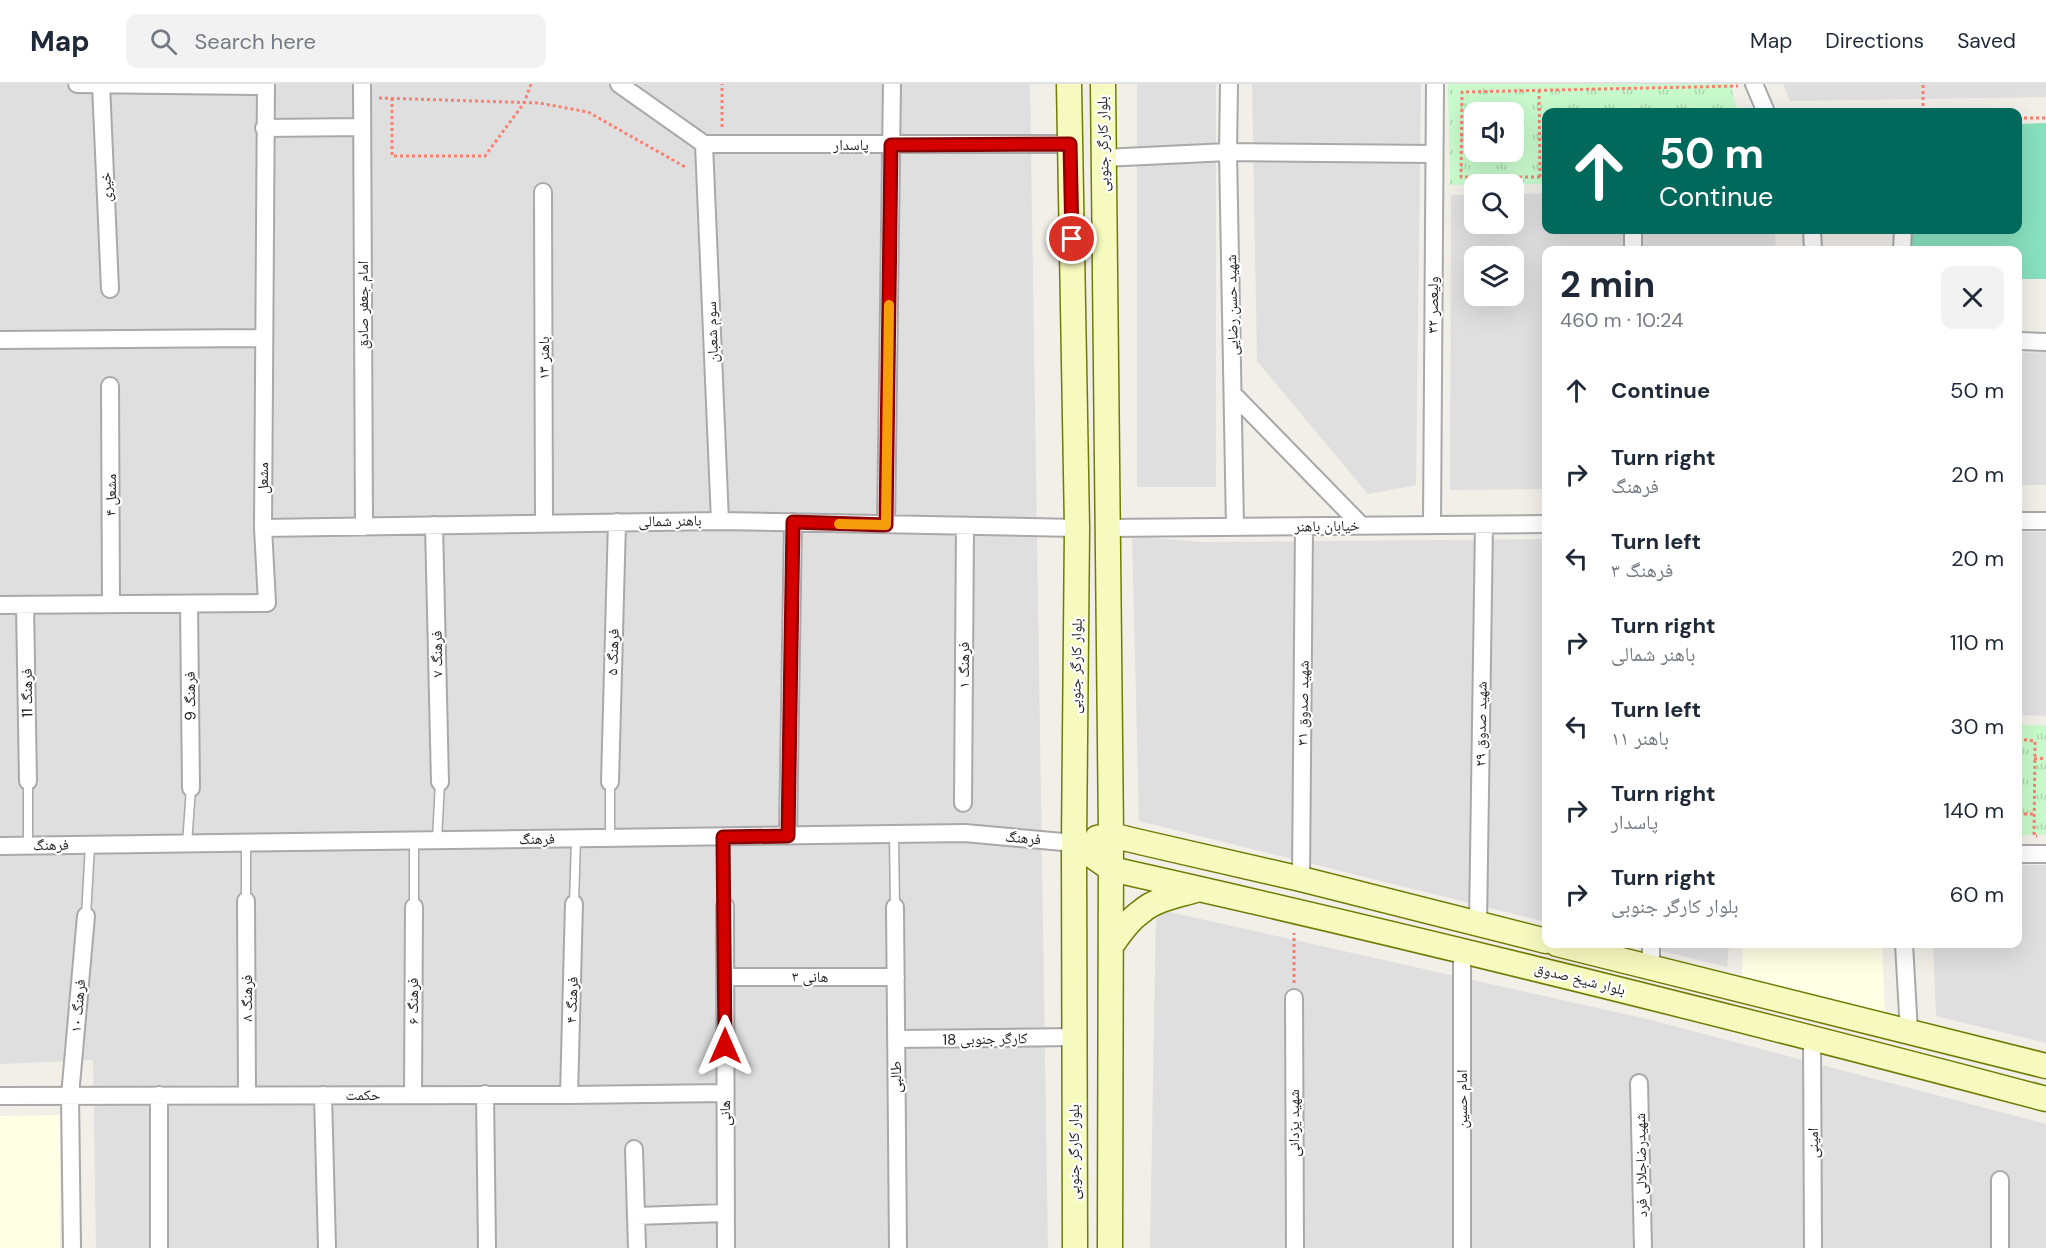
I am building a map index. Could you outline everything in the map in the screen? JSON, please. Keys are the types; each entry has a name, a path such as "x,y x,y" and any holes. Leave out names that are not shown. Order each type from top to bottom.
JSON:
{"main road":[{"name":"بلوار کارگر جنوبی","path":"1069,84 1077,528 1074,843 1075,1248"},
{"name":"بلوار کارگر جنوبی","path":"1103,84 1111,835 1110,1248"},
{"path":"1076,478 1089,489 1098,490 1106,483"},
{"path":"1077,528 1107,528"},
{"path":"1074,843 1111,835"},
{"name":"بلوار شیخ صدوق","path":"1111,835 1301,879 1542,940"},
{"path":"1074,843 1111,869"},
{"name":"بلوار شیخ صدوق","path":"1111,869 1462,950 1812,1037 2046,1099"},
{"path":"1111,946 1130,921 1143,909 1200,889"},
{"name":"بلوار شیخ صدوق","path":"1591,948 1651,955 1909,1032 2046,1066"}],"street":[{"path":"77,84 265,85"},
{"name":"خیری","path":"101,84 110,289"},
{"path":"620,84 704,144"},
{"path":"886,525 892,84"},
{"name":"شهید حسن رضایی","path":"1229,84 1228,152 1235,527"},
{"name":"ولیعصر ۳۲","path":"1432,525 1435,84"},
{"name":"مشعل","path":"0,604 267,603 263,528 265,85"},
{"path":"1755,85 1764,108"},
{"name":"امام جعفر صادق","path":"362,91 364,526"},
{"path":"264,128 363,127"},
{"name":"پاسدار","path":"704,144 1070,144"},
{"name":"سوم شعبان","path":"704,144 720,521"},
{"path":"1103,158 1228,152 1434,154"},
{"name":"باهنر ۱۳","path":"543,192 544,524"},
{"path":"0,340 264,338"},
{"path":"2022,341 2046,342"},
{"name":"مشعل ۴","path":"110,386 111,604"},
{"path":"1233,396 1361,525"},
{"path":"2022,521 2046,520"},
{"name":"باهنر شمالی","path":"263,528 720,521 1077,528"},
{"name":"فرهنگ ۵","path":"610,782 617,522"},
{"path":"788,836 793,522"},
{"name":"فرهنگ ۷","path":"434,525 440,782"},
{"name":"شهید صدوق ۲۹","path":"1478,924 1484,525"},
{"name":"خیابان باهنر","path":"1107,528 1542,525"},
{"name":"فرهنگ ۱","path":"963,803 965,526"},
{"name":"شهید صدوق ۳۱","path":"1301,879 1304,526"},
{"name":"فرهنگ 9","path":"189,604 191,788"},
{"name":"فرهنگ 11","path":"25,605 28,781"},
{"name":"فرهنگ","path":"0,846 965,833 1074,843"},
{"path":"2022,854 2046,854"},
{"name":"فرهنگ ۸","path":"246,901 247,1095"},
{"name":"فرهنگ ۴","path":"569,1095 574,904"},
{"name":"هانی","path":"725,906 726,1248"},
{"name":"فرهنگ ۶","path":"413,1095 414,907"},
{"name":"طالبی","path":"896,907 898,1248"},
{"name":"فرهنگ ۱۰","path":"72,1248 70,1096 86,916"},
{"path":"1904,948 1909,1032"},
{"name":"امام حسین","path":"1462,950 1462,1248"},
{"name":"هانی ۳","path":"725,977 896,977"},
{"name":"شهید یزدانی","path":"1294,998 1294,1248"},
{"name":"کارگر جنوبی 18","path":"896,1040 1074,1037"},
{"name":"امینی","path":"1812,1037 1813,1248"},
{"name":"شهیدرضاجلالی فرد","path":"1639,1083 1643,1248"},
{"name":"حکمت","path":"0,1096 725,1093"},
{"path":"485,1094 487,1248"},
{"path":"159,1095 159,1248"},
{"path":"323,1095 327,1248"},
{"path":"634,1149 637,1248"},
{"path":"2000,1180 2000,1248"},
{"path":"636,1216 725,1214"}],"lane":[{"path":"28,781 28,846"},
{"path":"437,840 440,782"},
{"path":"610,782 610,838"},
{"path":"187,844 191,788"},
{"path":"894,834 896,907"},
{"path":"723,837 725,906"},
{"path":"574,904 576,839"},
{"path":"414,841 414,907"},
{"path":"246,843 246,901"},
{"path":"86,916 90,845"}],"path":[{"path":"392,98 392,156 485,156 524,103 531,84"},
{"path":"722,84 722,144"},
{"path":"1923,84 1923,108"},
{"path":"1539,90 1540,177 1461,177 1462,92 1539,90 1550,86 1755,85"},
{"path":"362,91 392,98 539,103 588,112 705,178"},
{"path":"2022,118 2046,118"},
{"path":"2022,740 2035,741 2034,836 2046,836"},
{"path":"2034,759 2046,758"},
{"path":"2022,814 2034,814"},
{"path":"1294,910 1294,998"}],"shaded area":[{"path":"0,84 1030,84 1048,1248 96,1248 93,1060 0,1064"},
{"path":"1137,84 1216,84 1216,487 1137,487"},
{"path":"1252,84 1421,84 1416,485 1368,494 1257,361"},
{"path":"1783,84 2046,84 2046,97 1790,101"},
{"path":"1542,193 1542,234 1775,234 1776,246 1542,246 1542,489 1450,490 1451,195 1464,195 1464,234 1524,234 1524,194"},
{"path":"2046,352 2046,485 2022,485 2022,353"},
{"path":"2022,532 2046,532 2046,716 2022,715"},
{"path":"1132,536 1200,542 1542,539 1542,921 1139,821"},
{"path":"2022,865 2046,865 2046,1043 1936,1016 1933,948 2022,948"},
{"path":"1156,909 1647,1019 2046,1124 2046,1248 1150,1248"},
{"path":"1649,948 1729,948 1727,967"},
{"path":"1743,948 1882,948 1885,1012 1742,976"},
{"path":"60,1115 60,1248 0,1248 0,1116"}],"green space":[{"path":"1448,84 1730,84 1737,108 1542,108 1542,184 1524,184 1524,174 1464,174 1464,185 1450,185"},
{"path":"2046,123 2046,279 2022,279 2022,246 1912,246 1912,234 2022,234 2022,124"},
{"path":"2022,725 2046,725 2046,835 2022,835"}],"slow traffic":[{"path":"839,524 886,525 889,305"}],"route":[{"path":"725,1046 723,837 788,836 793,522 886,525 891,145 1070,144 1072,239"}]}
